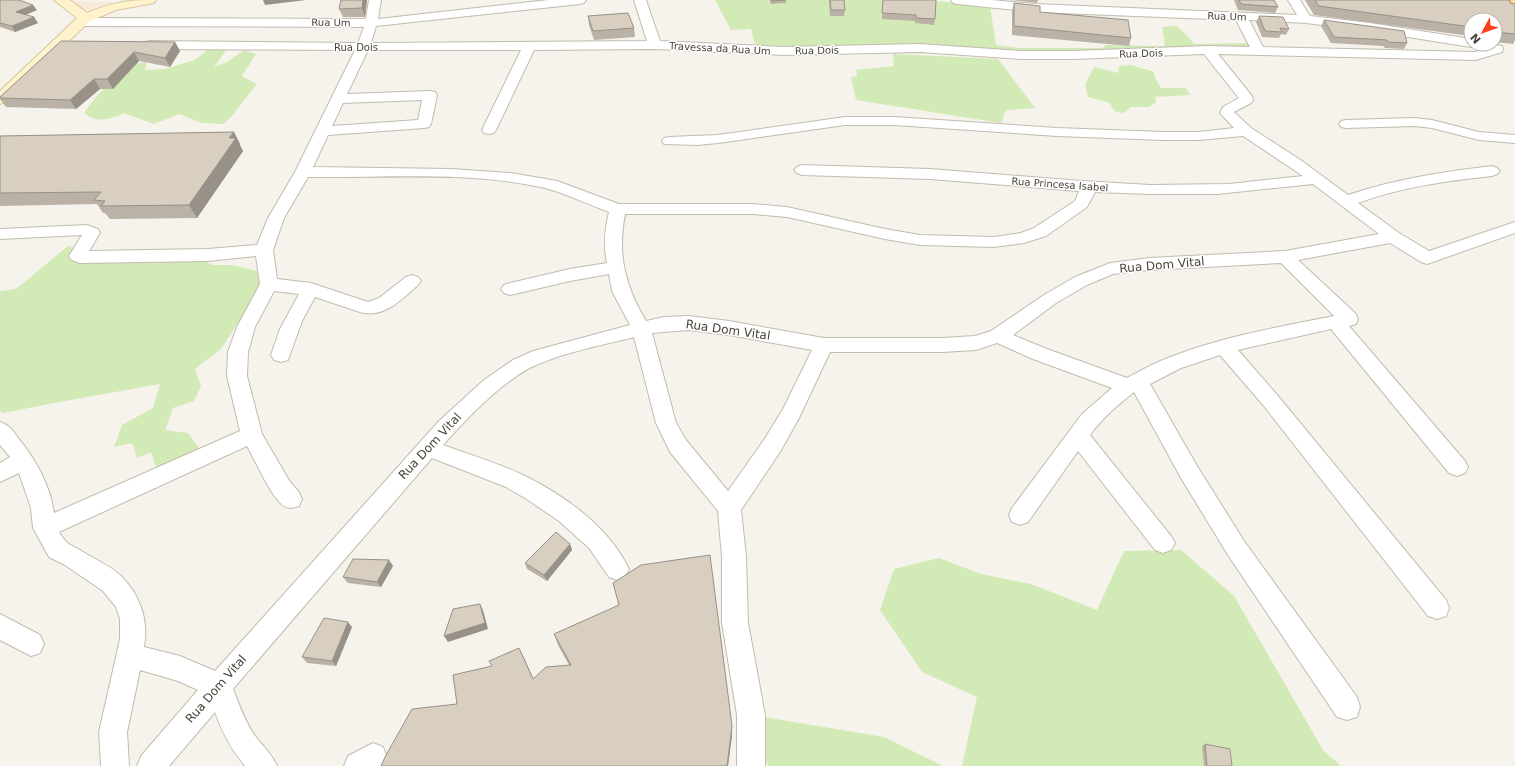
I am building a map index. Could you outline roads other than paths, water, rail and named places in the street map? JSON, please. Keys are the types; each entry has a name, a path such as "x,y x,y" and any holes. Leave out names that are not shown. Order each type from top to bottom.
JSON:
{"highway":[{"path":"1498,0 1515,3"}],"main road":[{"path":"61,0 74,8 84,20"},
{"path":"0,99 84,20 113,7 149,0"}],"street":[{"path":"291,499 282,489 252,436 237,376 238,352 246,327 268,284 264,250 268,238 276,218 303,172 363,47 371,23 375,0"},
{"name":"Rua Um","path":"84,20 371,23 580,0"},
{"name":"Travessa da Rua Um","path":"640,0 655,44 783,51"},
{"name":"Rua Um","path":"956,0 982,1 1035,8 1306,19 1370,27 1463,42"},
{"path":"1294,0 1306,19"},
{"path":"1241,17 1258,51"},
{"name":"Rua Dois","path":"134,45 363,47 655,44"},
{"path":"58,45 73,45"},
{"path":"489,130 529,46"},
{"name":"Rua Dois","path":"783,51 920,48 1021,55 1073,55 1208,50 1458,56 1476,56 1494,52"},
{"path":"1208,50 1245,96 1246,100 1228,110 1227,113 1246,131 1297,164 1393,237 1427,258 1515,227"},
{"path":"323,131 424,124 430,95 338,99"},
{"path":"669,141 718,139 844,121 894,121 1057,132 1163,136 1199,136 1246,131"},
{"path":"1346,124 1415,122 1432,124 1479,136 1515,139"},
{"name":"Rua Princesa Isabel","path":"802,170 908,173 1088,186 1179,190 1261,186 1316,179"},
{"path":"1347,201 1403,183 1460,174 1492,171"},
{"path":"303,172 454,174 504,177 541,182 618,209 753,210 786,212 885,234 920,240 994,242 1024,238 1040,232 1058,221 1080,204 1086,195 1088,186"},
{"path":"618,209 614,228 613,251 616,267 622,291 641,328 666,423 678,446 729,508 734,557 735,623 751,715 751,766"},
{"path":"0,234 87,230 92,233 78,256 80,257 189,256 264,250"},
{"name":"Rua Dom Vital","path":"151,766 219,686 446,427 491,384 520,365 547,354 641,328 664,324 689,323 729,328 824,345 942,345 976,343 998,336 1050,299 1081,281 1110,269 1149,264 1285,257 1393,237"},
{"path":"1020,515 1089,420 1100,409 1133,383 1174,363 1252,339 1349,319 1285,257"},
{"path":"510,289 570,275 616,267"},
{"path":"268,284 310,289 367,308 376,308 384,304 412,281"},
{"path":"282,355 288,328 310,289"},
{"path":"1336,322 1457,467"},
{"path":"998,336 1040,354 1133,383 1236,548 1347,707"},
{"path":"729,508 772,446 792,412 824,345"},
{"path":"1225,348 1271,401 1437,608"},
{"path":"0,430 24,460 34,480 42,508 45,528 57,550 112,583 126,601 133,619 133,639 113,732 115,766"},
{"path":"45,528 252,436"},
{"path":"1078,436 1163,544"},
{"path":"429,448 514,481 533,491 567,514 597,541 617,569"},
{"path":"0,473 24,460"},
{"path":"0,626 31,644"},
{"path":"130,655 180,670 219,686 233,724 244,744 263,766"}]}
